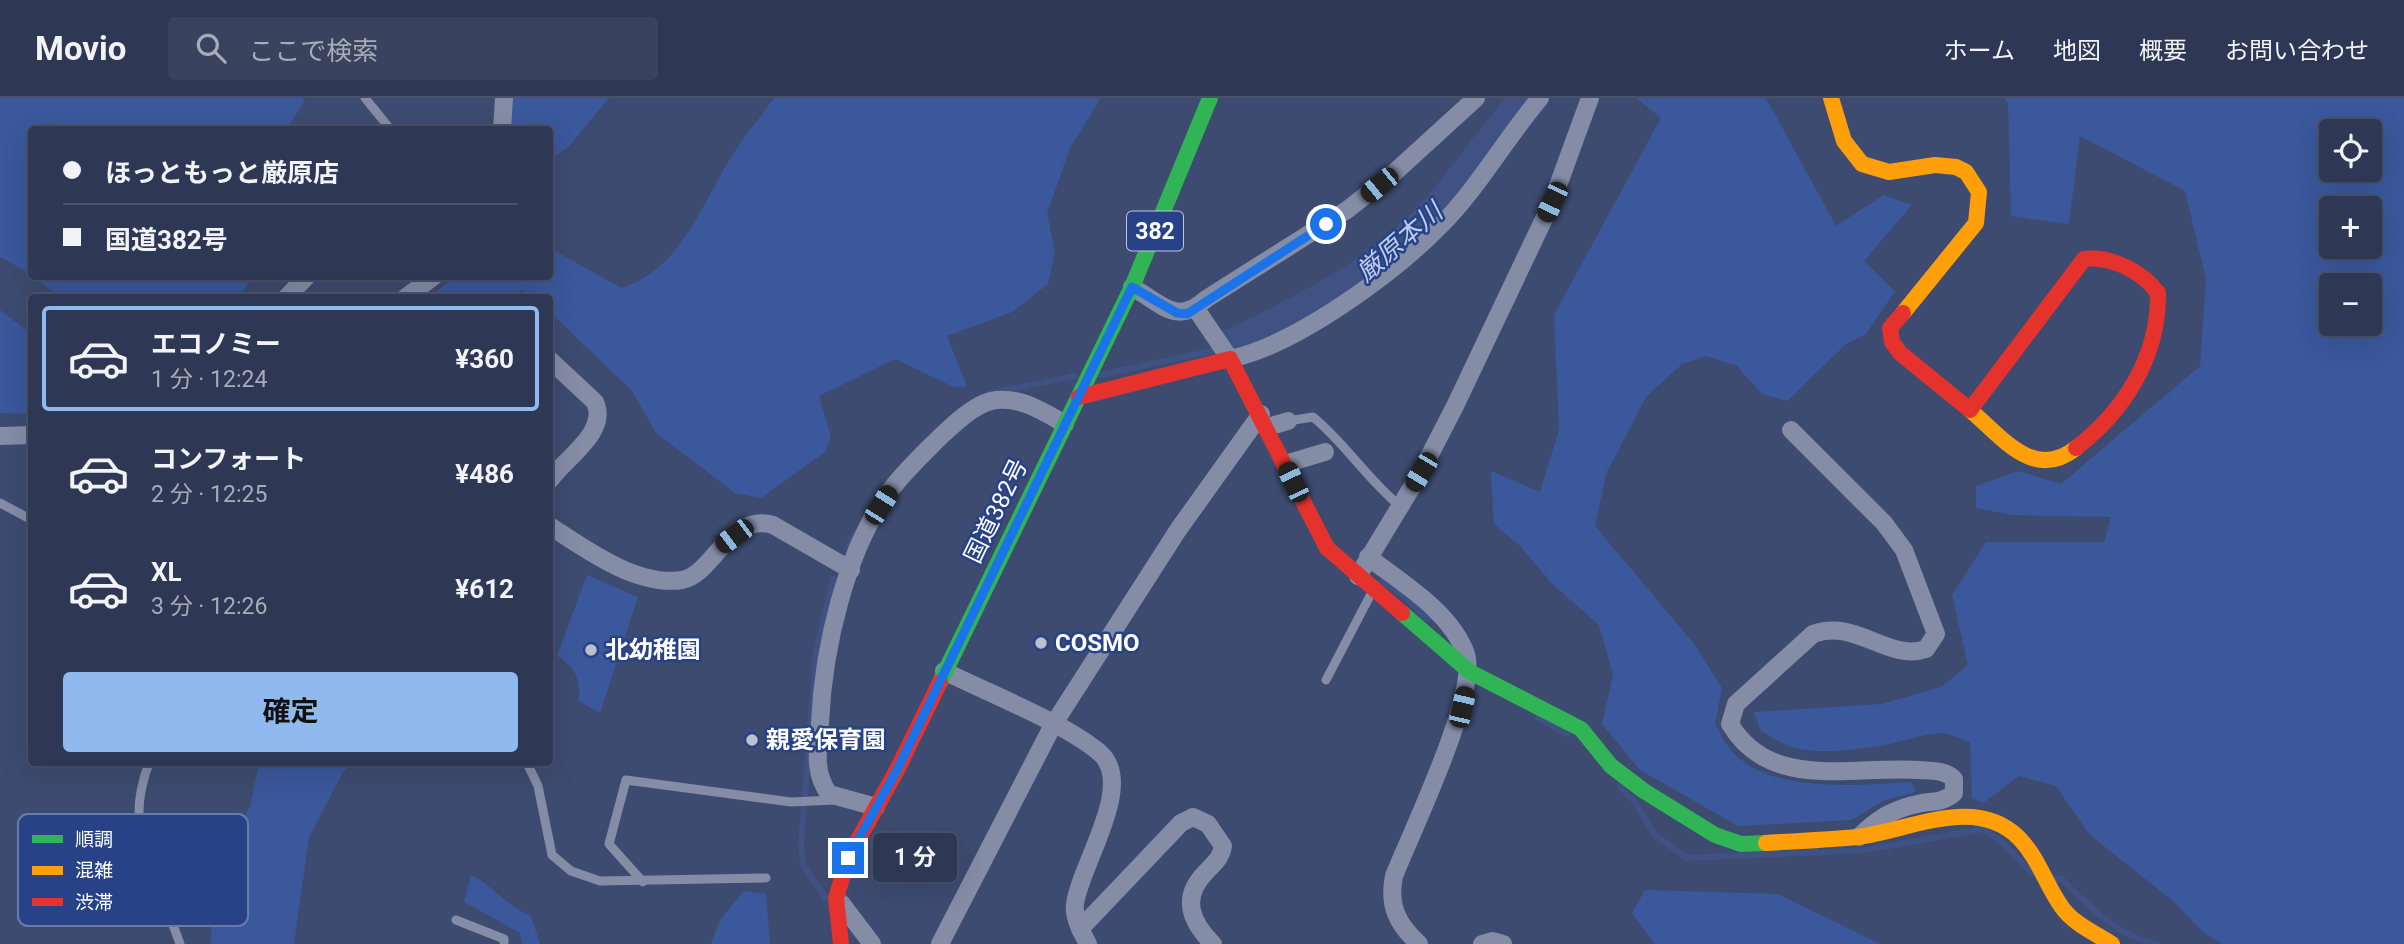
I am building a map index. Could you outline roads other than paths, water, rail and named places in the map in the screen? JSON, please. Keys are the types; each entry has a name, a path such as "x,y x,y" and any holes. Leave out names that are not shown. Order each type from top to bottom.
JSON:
{"main road":[{"name":"国道382号","path":"840,941 836,898 848,858 944,671 1132,287 1210,98"},
{"path":"1831,98 1847,149 1869,168 1892,173 1943,163 1969,174 1976,184 1981,211 1976,223 1890,328 1890,336 1892,345 1900,353 1970,410 2035,461 2052,463 2083,444 2145,366 2158,302 2153,283 2145,276 2093,257 2084,259 1970,410"},
{"path":"1081,393 1232,353 1293,462 1321,539 1358,576 1383,584"},
{"path":"1470,673 1491,680 1573,724 1589,737 1611,766 1644,791 1730,842 1741,844 1859,838 1932,820 1984,817 1995,821 2018,837 2035,855 2061,906 2076,922 2112,944"}],"street":[{"path":"502,126 504,98"},
{"path":"1132,287 1177,313 1187,314 1206,299 1348,210 1395,172 1476,98"},
{"path":"1196,309 1232,353 1293,333 1391,270 1443,224 1540,98"},
{"path":"1358,576 1455,405 1552,202 1590,98"},
{"path":"290,294 303,280"},
{"path":"410,294 429,280"},
{"path":"553,363 595,402 598,410 596,425 553,476"},
{"path":"876,807 841,800 829,794 817,774 826,658 851,570 872,520 891,489 947,430 990,401 1022,402 1065,424"},
{"path":"940,944 1053,725 1178,530 1272,422"},
{"path":"1791,430 1884,523 1904,550 1936,634 1926,649 1914,653 1847,631 1825,629 1803,643 1736,704 1732,713 1730,724 1736,733 1759,753 1778,764 1811,772 1904,769 1939,771 1949,773 1954,779 1954,793 1946,800 1895,810 1877,820 1859,838"},
{"path":"0,436 28,435"},
{"path":"1293,462 1325,452"},
{"path":"553,528 603,561 628,571 668,580 688,578 722,545 746,527 761,521 774,524 851,570"},
{"path":"1368,557 1383,584 1444,620 1466,654 1470,673 1462,707 1394,876 1391,890 1395,916 1419,944"},
{"path":"944,671 1053,725 1099,753 1113,776 1113,790 1074,905 1084,936"},
{"path":"1084,936 1181,823 1193,817 1208,824 1223,846 1217,861 1192,889 1190,901 1191,914 1213,944"},
{"path":"836,898 872,944"},
{"path":"1482,944 1492,941 1503,944"}],"lane":[{"path":"365,98 388,126"},
{"path":"1272,422 1313,417 1370,480 1400,506"},
{"path":"0,503 28,518"},
{"path":"1326,680 1383,584"},
{"path":"139,814 142,782 148,766"},
{"path":"528,766 538,786 552,855 571,870 600,881 766,878"},
{"path":"643,882 609,844 626,779 791,803 841,800"},
{"path":"456,920 504,939 504,944"},
{"path":"174,926 180,944"}],"waterway":[{"name":"厳原本川","path":"1235,346 1344,289 1394,254 1439,211 1530,98"},
{"path":"1100,375 1235,346 1239,353"},
{"path":"987,394 1075,376"},
{"path":"847,549 856,532"},
{"path":"825,897 803,865 801,844 816,652 833,579"},
{"path":"1382,581 1401,593 1427,619"},
{"path":"1538,718 1568,735"},
{"path":"1620,787 1633,800 1656,836 1687,858 1865,850 1983,829 2000,840 2033,874"},
{"path":"2055,879 2062,879 2093,910 2117,927 2130,935 2157,944"}],"place":[{"name":"COSMO","path":"1041,643"},
{"name":"北幼稚園","path":"591,650"},
{"name":"親愛保育園","path":"752,740"}]}
